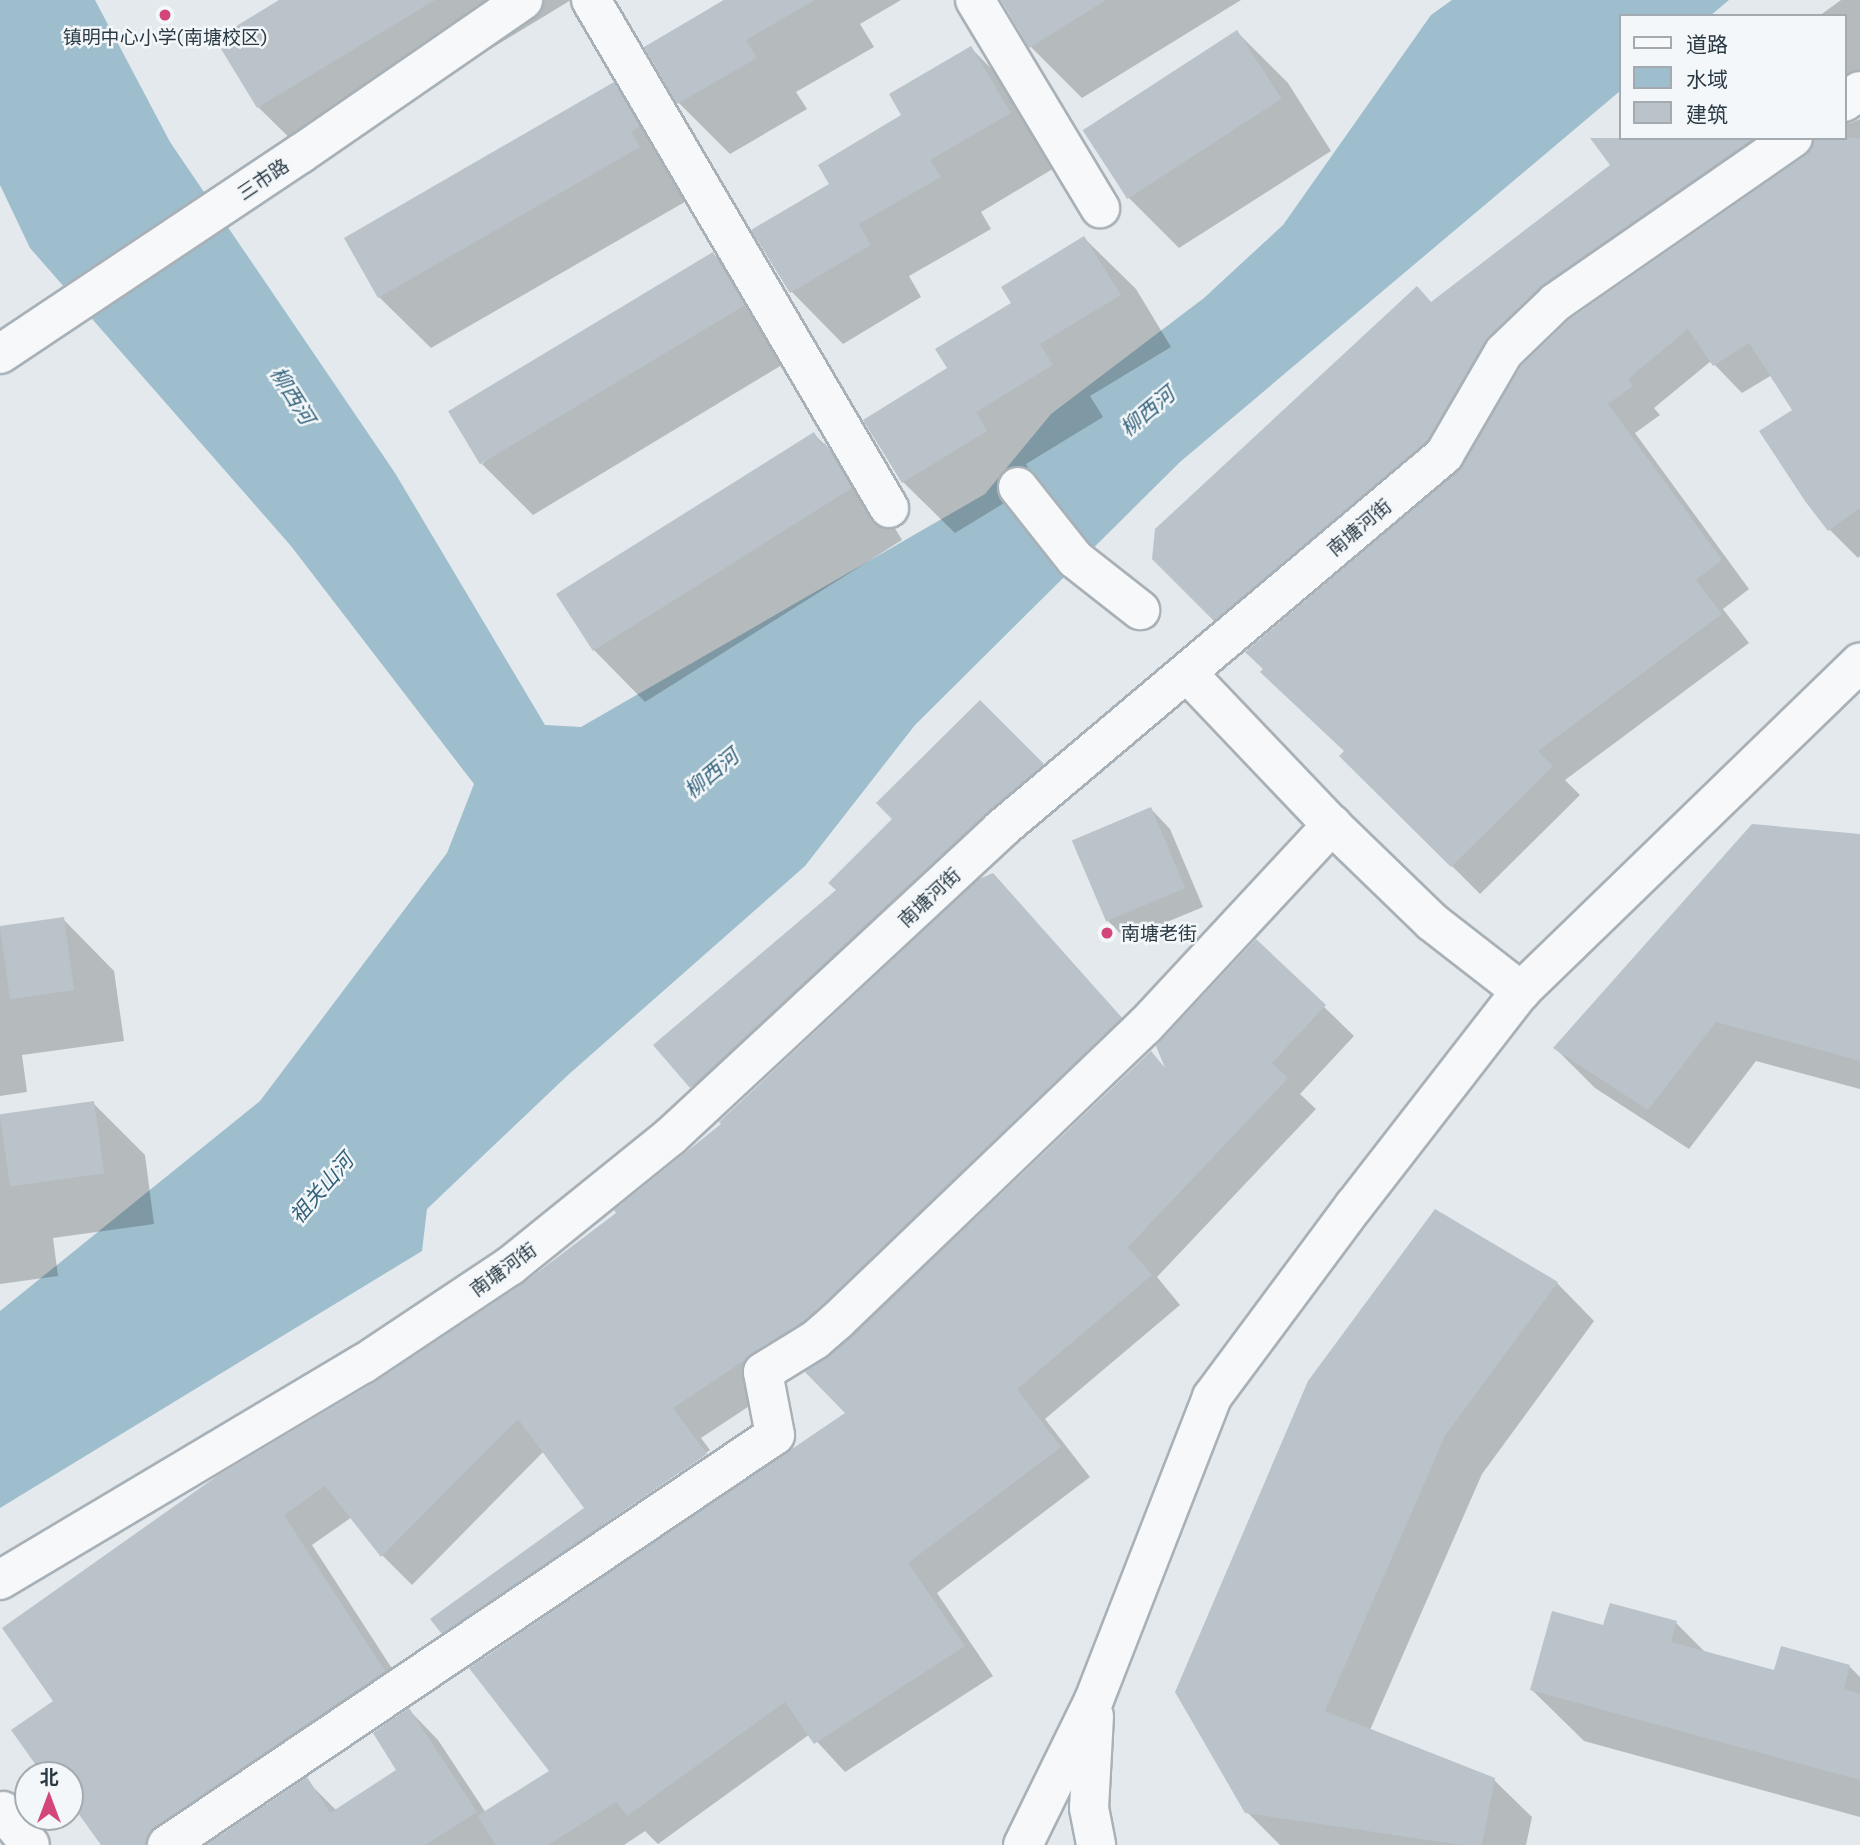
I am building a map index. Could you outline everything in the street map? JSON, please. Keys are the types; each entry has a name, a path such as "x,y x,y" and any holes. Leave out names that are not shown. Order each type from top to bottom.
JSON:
{"street":[{"name":"三市路","path":"0,354 300,155 523,0"},
{"path":"591,0 889,508"},
{"path":"975,0 1100,208"},
{"name":"南塘河街","path":"0,1580 363,1364 510,1266 671,1136 1001,829 1444,455 1504,352 1556,302 1790,140"},
{"path":"1018,487 1075,558 1140,610"},
{"path":"1023,1845 1094,1700 1212,1397 1354,1206 1521,991 1860,663"},
{"path":"1187,673 1332,825 1432,922 1521,991"},
{"path":"167,1845 775,1435 763,1371 814,1339 838,1320 947,1216 1144,1026 1332,825"},
{"path":"1094,1700 1089,1808 1097,1845"},
{"path":"1,1808 30,1845"}],"water":[{"path":"0,0 95,0 170,142 395,473 545,725 581,727 985,494 1051,414 1204,298 1283,225 1431,15 1452,0 1729,0 1712,14 1618,14 1618,93 1180,462 915,725 805,866 568,1075 427,1209 422,1251 0,1508 0,1311 260,1101 447,853 474,784 291,546 30,248 0,185"}],"building":[{"path":"279,0 435,0 257,108 215,39"},
{"path":"724,0 815,0 746,40 757,58 677,104 644,47"},
{"path":"1001,0 1106,0 1029,48"},
{"path":"1237,30 1282,99 1127,199 1083,130"},
{"path":"971,46 1011,113 930,160 941,177 859,224 871,245 790,293 751,230 829,184 818,165 901,115 889,94"},
{"path":"614,82 640,126 631,132 640,147 378,298 344,238"},
{"path":"1590,138 1751,140 1541,286 1485,341 1427,441 1214,621 1152,559 1155,529 1417,286 1431,302 1610,165"},
{"path":"1860,138 1860,508 1828,531 1805,501 1759,431 1792,410 1749,343 1713,366 1688,329 1628,379 1633,386 1608,404 1722,560 1696,580 1722,614 1538,751 1553,766 1451,867 1339,756 1344,751 1260,672 1263,669 1245,652 1458,471 1521,366 1570,319 1805,156 1814,140"},
{"path":"1084,236 1121,295 1040,344 1053,365 976,412 987,431 902,483 863,420 947,368 935,349 1011,303 1001,287"},
{"path":"713,252 745,305 480,464 448,411"},
{"path":"814,432 822,445 825,443 852,488 593,651 556,594"},
{"path":"980,700 1044,764 986,813 690,1088 653,1045 836,890 828,883 892,819 876,803"},
{"path":"1151,807 1185,888 1106,922 1072,841"},
{"path":"1752,824 1860,834 1860,1061 1716,1022 1648,1110 1553,1048"},
{"path":"993,873 1122,1018 823,1304 802,1322 673,1408 707,1454 442,1634 430,1619 584,1508 518,1419 381,1557 325,1486 284,1515 385,1671 155,1827 148,1835 145,1845 101,1845 84,1821 84,1761 33,1761 11,1730 53,1701 2,1628 217,1476 375,1382 522,1284 616,1213 614,1210 721,1124 719,1122 979,879"},
{"path":"64,917 74,990 10,999 0,926"},
{"path":"1256,939 1326,1005 1272,1063 1288,1078 1128,1247 1152,1275 1017,1389 1061,1447 908,1563 965,1646 814,1744 785,1702 627,1816 616,1802 548,1845 496,1845 477,1816 549,1771 469,1668 845,1413 805,1372 853,1336 1151,1051 1165,1068 1156,1046"},
{"path":"94,1101 104,1173 10,1187 0,1114"},
{"path":"1435,1209 1558,1282 1445,1436 1325,1711 1495,1778 1482,1845 1462,1845 1245,1813 1175,1692 1308,1381"},
{"path":"1610,1603 1677,1621 1671,1642 1774,1670 1781,1646 1850,1665 1844,1689 1860,1694 1860,1780 1530,1690 1552,1611 1603,1625"},
{"path":"409,1708 477,1812 425,1845 206,1845 307,1777 330,1813 396,1770 373,1733"}],"place":[{"name":"镇明中心小学(南塘校区)","path":"165,15"},
{"name":"南塘老街","path":"1107,933"}],"water label":[{"name":"柳西河","path":"293,395"},
{"name":"柳西河","path":"1147,411"},
{"name":"柳西河","path":"711,773"},
{"name":"祖关山河","path":"321,1188"}]}
